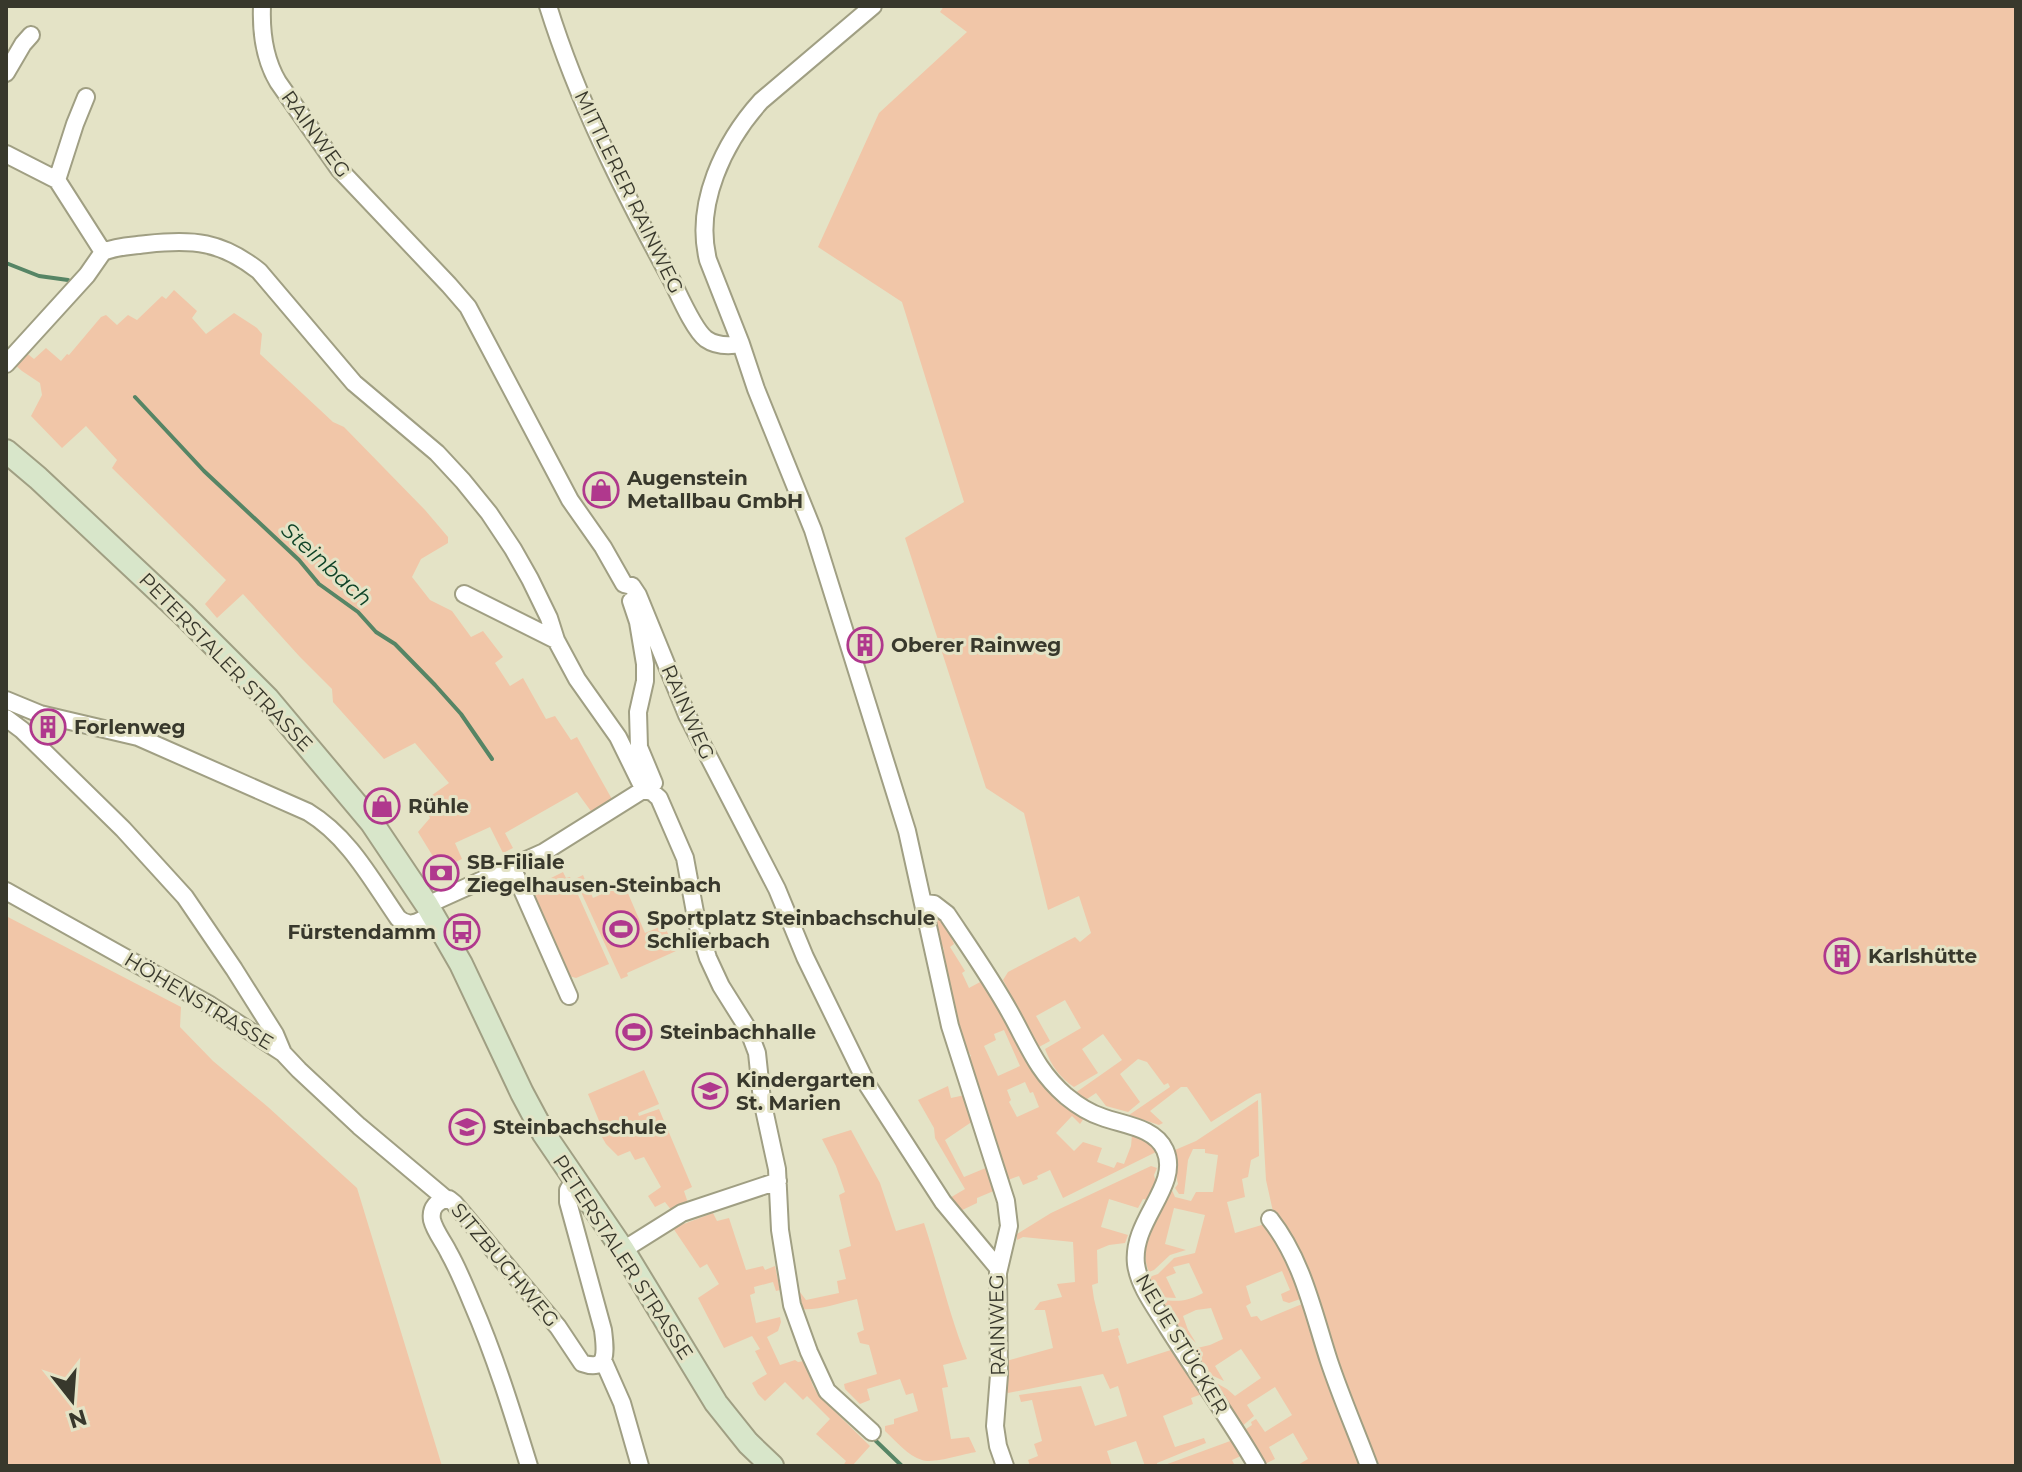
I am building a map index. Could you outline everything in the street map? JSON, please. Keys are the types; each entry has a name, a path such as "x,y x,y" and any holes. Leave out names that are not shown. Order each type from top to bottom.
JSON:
{"main road":[{"name":"PETERSTALER STRASSE","path":"6,451 172,604 268,699 362,810 430,910 461,964 544,1134 623,1250 716,1403 748,1443 772,1466"}],"street":[{"name":"RAINWEG","path":"262,6 264,43 278,82 339,169 468,307 570,500 624,584 632,586 638,595 687,715 777,889 805,957 868,1086 943,1202 998,1268 999,1375 995,1426 1005,1466"},
{"name":"MITTLERER RAINWEG","path":"548,6 593,124 693,321 709,341 730,346 741,344"},
{"path":"873,6 761,101 746,118 715,171 705,222 706,249 756,389 813,530 909,839 950,1026 1008,1209 1009,1226 998,1268"},
{"path":"6,73 31,35"},
{"path":"57,180 86,97"},
{"path":"6,154 57,180 103,252"},
{"path":"6,364 87,275 103,252 156,243 196,241 208,244 247,261 259,271 354,383 415,433 463,481 489,513 513,549 577,679 618,737 644,790 656,794 685,858 697,923 713,973 748,1029 757,1053 762,1100 775,1156 780,1230 792,1305 827,1391 872,1432"},
{"path":"6,700 40,714 138,737 308,812 344,840 403,922 413,924 430,910 555,846 654,783 640,752 638,712 645,681 645,664 638,622 624,584"},
{"path":"464,594 556,640"},
{"path":"6,718 123,829 185,897 275,1034 283,1053"},
{"path":"512,867 569,996"},
{"name":"HÖHENSTRASSE","path":"6,891 210,1005 283,1053 359,1126 446,1199"},
{"name":"NEUE STÜCKER","path":"924,903 934,904 947,914 1002,999 1035,1061 1058,1088 1091,1112 1147,1132 1164,1147 1169,1166 1166,1181 1143,1223 1136,1247 1139,1279 1257,1466"},
{"path":"574,1180 568,1190 568,1202 603,1330 603,1360 622,1403 640,1466"},
{"path":"623,1250 682,1213 778,1181"},
{"name":"SITZBUCHWEG","path":"529,1466 506,1389 484,1332 434,1224 433,1209 438,1203 446,1199 452,1201 463,1213 558,1327 582,1363 597,1365 603,1360"},
{"path":"1270,1219 1287,1242 1298,1266 1369,1466"}],"shaded area":[{"path":"944,6 2016,6 2016,1466 1296,1466 1308,1459 1293,1433 1269,1447 1275,1459 1265,1464 1246,1429 1256,1419 1265,1432 1292,1415 1275,1387 1247,1405 1254,1416 1240,1428 1209,1379 1235,1396 1261,1378 1241,1349 1215,1366 1224,1381 1207,1373 1182,1337 1197,1348 1223,1339 1211,1308 1183,1316 1196,1343 1185,1332 1180,1333 1158,1300 1181,1301 1203,1293 1189,1263 1173,1267 1176,1273 1166,1277 1176,1298 1158,1297 1149,1277 1158,1274 1174,1258 1195,1253 1205,1215 1174,1208 1165,1244 1186,1250 1170,1255 1149,1272 1145,1248 1152,1224 1173,1180 1171,1188 1175,1197 1191,1201 1196,1192 1213,1192 1218,1155 1205,1153 1205,1149 1193,1149 1188,1160 1184,1194 1179,1194 1175,1188 1178,1184 1175,1150 1196,1141 1258,1100 1259,1156 1251,1160 1248,1177 1242,1179 1245,1197 1227,1202 1235,1233 1265,1224 1285,1245 1303,1298 1289,1303 1283,1301 1281,1294 1290,1290 1282,1271 1246,1286 1251,1303 1246,1306 1251,1317 1257,1316 1261,1321 1307,1302 1321,1348 1328,1347 1299,1258 1274,1216 1266,1180 1261,1093 1211,1122 1187,1087 1181,1087 1150,1111 1163,1123 1159,1125 1129,1115 1170,1087 1168,1083 1164,1085 1147,1062 1138,1059 1120,1074 1140,1102 1128,1112 1106,1106 1096,1093 1084,1101 1075,1093 1122,1060 1103,1034 1082,1049 1098,1073 1074,1087 1056,1071 1045,1049 1081,1028 1065,1000 1036,1016 1050,1041 1039,1047 1003,980 1008,972 1075,937 1080,942 1091,933 1079,896 1048,910 1024,813 986,788 905,538 964,502 902,302 818,247 879,113 967,32 940,12"},
{"path":"174,290 197,311 192,318 206,334 234,313 257,328 262,334 260,354 333,422 344,427 425,510 448,537 448,543 421,559 412,577 430,600 452,611 471,637 483,631 503,657 495,663 510,686 523,678 546,719 555,716 571,740 577,737 613,801 593,814 577,792 505,833 513,848 503,853 490,827 455,843 462,859 444,868 437,863 418,832 430,818 421,803 449,783 415,743 384,759 333,702 332,689 243,594 217,618 205,604 226,580 112,468 117,460 86,426 62,448 31,416 42,395 40,383 14,364 24,351 34,359 46,348 61,361 101,317 106,315 117,325 128,315 137,320 162,296 166,299"},
{"path":"563,872 566,878 570,877 609,964 576,978 566,975 529,889"},
{"name":"Sportplatz Steinbachschule Schlierbach","path":"583,875 593,898 624,884 645,933 664,925 676,951 627,973 628,976 621,979 575,879"},
{"path":"940,915 951,932 954,944 950,947 965,971 962,973 969,988 982,981 1039,1081 1060,1104 1084,1118 1080,1124 1072,1116 1056,1133 1074,1151 1083,1142 1102,1148 1097,1162 1114,1168 1117,1162 1124,1164 1132,1135 1150,1143 1156,1152 1063,1198 1050,1170 1023,1185 1019,1176 1008,1180 967,1058 971,1056 959,1035 941,953 944,949 938,938 934,916","holes":["1004,1030 1020,1066 998,1076 984,1046 996,1040 994,1034","1025,1082 1039,1107 1017,1117 1007,1090"]},
{"path":"6,916 181,1007 180,1027 213,1061 357,1188 442,1466 6,1466"},
{"path":"644,1070 659,1104 638,1113 639,1116 659,1109 692,1187 684,1191 688,1203 672,1211 665,1202 655,1207 648,1196 661,1187 644,1157 635,1160 630,1151 618,1156 606,1144 598,1130 602,1128 588,1094"},
{"path":"948,1086 951,1098 965,1095 973,1121 945,1140 964,1177 988,1167 996,1190 977,1198 977,1203 958,1212 948,1199 965,1189 935,1138 934,1128 918,1100"},
{"path":"851,1130 880,1183 896,1231 924,1223 967,1359 943,1365 948,1387 942,1388 951,1439 969,1437 976,1452 927,1461 912,1455 898,1444 885,1431 885,1426 894,1424 894,1419 918,1411 913,1393 906,1395 900,1379 867,1389 870,1400 860,1404 845,1389 844,1384 877,1374 869,1345 860,1343 857,1333 864,1330 857,1299 821,1308 799,1309 796,1287 806,1300 839,1293 837,1281 846,1279 839,1250 851,1246 839,1195 845,1192 822,1139"},
{"path":"1151,1166 1157,1168 1154,1175 1156,1183 1148,1200 1143,1199 1138,1208 1109,1199 1101,1227 1128,1235 1125,1243 1097,1250 1098,1283 1092,1285 1094,1299 1102,1332 1118,1328 1127,1364 1174,1349 1202,1394 1191,1398 1193,1404 1163,1416 1175,1447 1204,1438 1206,1443 1157,1463 1157,1466 1145,1466 1136,1441 1107,1451 1112,1466 1030,1466 1028,1460 1038,1456 1034,1444 1042,1441 1032,1400 1021,1402 1019,1395 1081,1386 1095,1426 1127,1416 1118,1386 1110,1389 1103,1374 1008,1393 1004,1389 1006,1361 1053,1348 1045,1310 1034,1310 1040,1302 1062,1297 1057,1284 1075,1282 1073,1242 1023,1237 1017,1240 1017,1234 1051,1213"},
{"path":"713,1213 717,1221 729,1218 746,1270 763,1266 765,1270 775,1266 780,1290 776,1291 773,1282 754,1287 755,1293 750,1295 756,1323 780,1317 778,1331 767,1337 780,1365 795,1360 804,1361 819,1396 870,1446 852,1466 843,1466 846,1461 816,1434 830,1419 807,1396 803,1400 785,1382 765,1401 758,1394 752,1383 767,1374 755,1351 760,1349 752,1336 724,1348 698,1298 719,1284 707,1264 700,1268 673,1228"},
{"path":"1233,1440 1243,1455 1232,1460 1235,1466 1162,1466"}],"waterway":[{"name":"Steinbach","path":"6,263 39,276 68,280"},
{"name":"Steinbach","path":"135,397 204,471 299,560 319,584 395,644 461,714 492,759"},
{"name":"Steinbach","path":"876,1441 902,1466"}],"place":[{"name":"Augenstein Metallbau GmbH","path":"601,490"},
{"name":"Oberer Rainweg","path":"865,645"},
{"name":"Forlenweg","path":"48,727"},
{"name":"Rühle","path":"382,806"},
{"name":"SB-Filiale Ziegelhausen-Steinbach","path":"441,873"},
{"name":"Sportplatz Steinbachschule Schlierbach","path":"621,929"},
{"name":"Fürstendamm","path":"462,932"},
{"name":"Karlshütte","path":"1842,956"},
{"name":"Steinbachhalle","path":"634,1032"},
{"name":"Kindergarten St. Marien","path":"710,1091"},
{"name":"Steinbachschule","path":"467,1127"}]}
